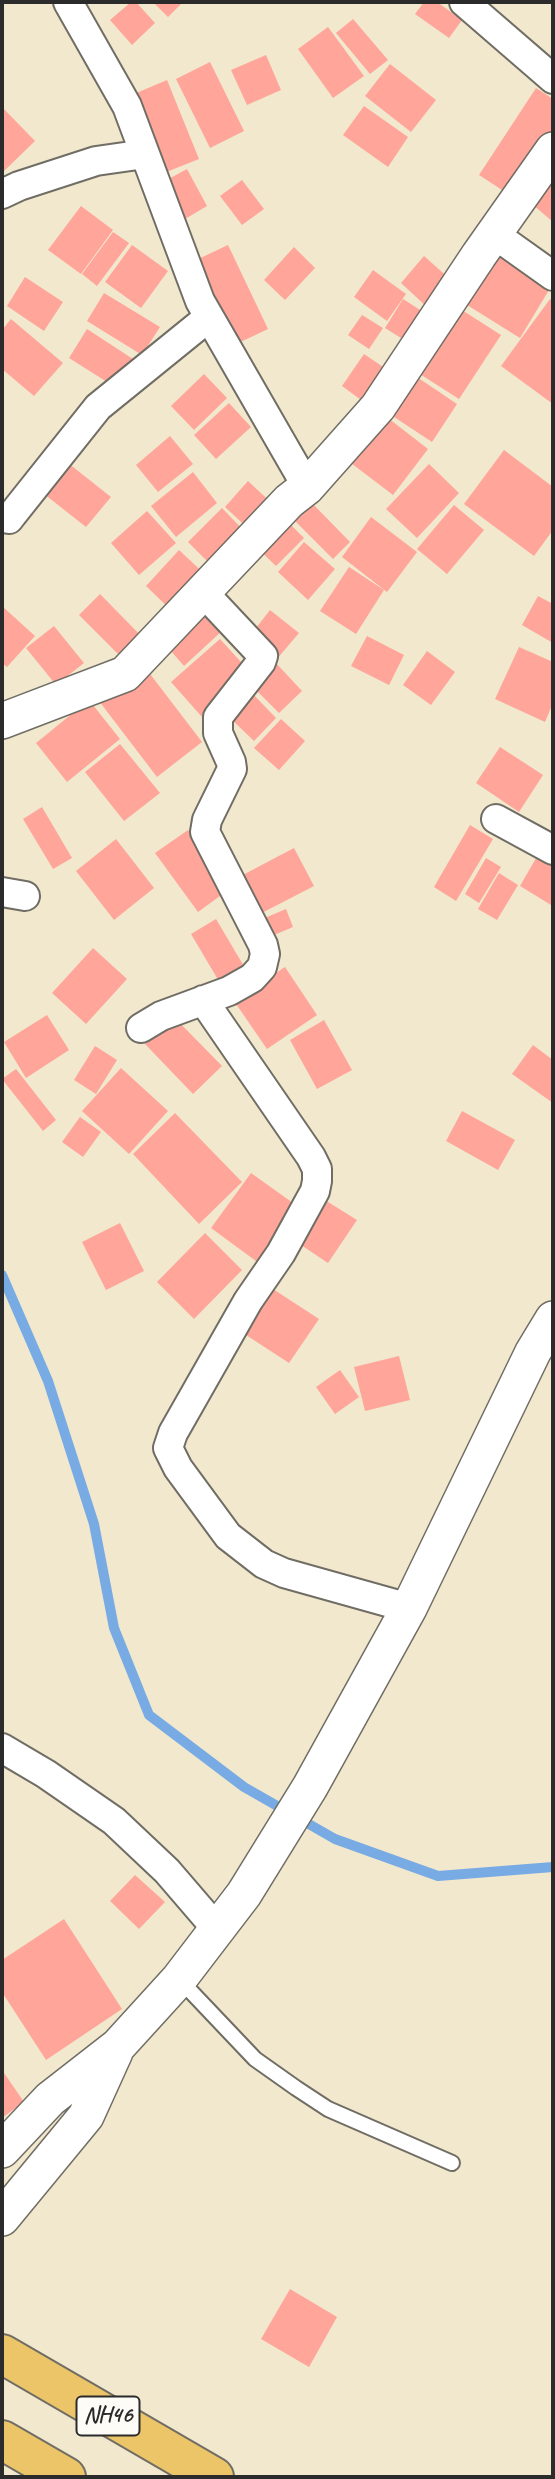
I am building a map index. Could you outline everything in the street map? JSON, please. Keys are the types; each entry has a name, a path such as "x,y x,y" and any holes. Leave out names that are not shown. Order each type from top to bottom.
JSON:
{"highway":[{"name":"NH46","path":"2,2354 214,2477"},
{"path":"2,2440 66,2477"}],"street":[{"path":"68,2 127,106 200,300 306,487"},
{"path":"464,2 553,79"},
{"path":"2,721 125,674 289,501 306,487 378,407 553,150"},
{"path":"2,194 96,161 145,154"},
{"path":"494,234 553,276"},
{"path":"2,519 9,519 98,407 209,317"},
{"path":"141,1028 161,1016 229,991 252,978 262,967 265,954 263,945 205,832 207,820 232,769 218,733 218,718 263,656 202,591"},
{"path":"496,819 553,850"},
{"path":"203,1000 311,1157 317,1169 317,1181 315,1191 281,1253 248,1301 173,1433 168,1448 178,1468 229,1536 264,1564 284,1573 409,1608"},
{"path":"2,2150 50,2099 118,2046 179,1979 244,1894 310,1787 409,1608 533,1352 553,1319"},
{"path":"2,1748 46,1774 114,1821 167,1871 216,1928"},
{"path":"2,2218 86,2116 118,2046"}],"lane":[{"path":"179,1979 255,2059 296,2088 328,2109 452,2163"}],"building":[{"path":"131,2 136,2 155,23 132,45 110,20"},
{"path":"153,2 183,2 168,17"},
{"path":"424,2 437,2 462,20 449,38 415,14"},
{"path":"353,19 388,60 370,74 336,33"},
{"path":"328,27 364,76 333,98 298,49"},
{"path":"266,55 281,90 247,105 231,70"},
{"path":"210,62 244,131 210,148 176,79"},
{"path":"390,64 436,100 411,132 365,96"},
{"path":"167,80 199,159 159,175 127,97"},
{"path":"536,88 553,99 553,141 516,199 479,175"},
{"path":"364,106 408,137 388,167 343,135"},
{"path":"2,107 35,141 2,173"},
{"path":"187,169 207,206 185,219 165,181"},
{"path":"553,178 553,222 532,204"},
{"path":"242,180 264,209 242,225 220,196"},
{"path":"81,206 113,230 81,274 48,250"},
{"path":"113,232 129,243 97,286 82,274"},
{"path":"132,245 168,271 141,308 105,282"},
{"path":"228,245 268,329 232,346 192,262"},
{"path":"294,247 315,268 285,300 264,280"},
{"path":"491,247 552,285 520,338 459,300"},
{"path":"424,256 451,280 427,307 401,283"},
{"path":"373,270 406,294 387,321 354,297"},
{"path":"25,277 63,302 44,331 7,306"},
{"path":"104,293 160,327 142,355 87,321"},
{"path":"403,299 428,315 409,343 385,328"},
{"path":"550,299 553,301 553,404 501,366"},
{"path":"454,305 501,335 459,399 412,369"},
{"path":"362,315 383,328 369,349 348,335"},
{"path":"11,319 63,363 34,396 2,369 2,330"},
{"path":"87,329 133,359 115,387 69,358"},
{"path":"364,354 395,375 372,408 342,386"},
{"path":"408,371 457,404 432,442 382,409"},
{"path":"204,374 227,398 194,430 171,406"},
{"path":"229,403 251,427 216,459 194,435"},
{"path":"379,411 428,449 393,495 343,457"},
{"path":"170,436 193,464 158,492 136,465"},
{"path":"504,450 553,487 553,530 534,556 464,504"},
{"path":"63,459 111,497 86,527 39,490"},
{"path":"429,464 459,493 417,538 386,509"},
{"path":"193,472 217,503 176,537 151,506"},
{"path":"248,481 277,508 253,533 225,507"},
{"path":"309,500 350,542 333,559 292,518"},
{"path":"454,505 484,530 447,574 417,549"},
{"path":"222,508 250,537 216,570 188,542"},
{"path":"147,511 176,543 139,575 111,543"},
{"path":"281,515 304,538 276,566 252,543"},
{"path":"371,517 417,552 387,592 342,557"},
{"path":"304,542 335,569 308,600 278,572"},
{"path":"179,550 209,578 175,614 146,586"},
{"path":"349,567 384,590 356,634 320,611"},
{"path":"100,594 148,643 127,663 79,615"},
{"path":"538,596 553,604 553,643 522,625"},
{"path":"2,606 35,636 7,667 2,663"},
{"path":"203,608 223,630 184,666 164,643"},
{"path":"270,610 299,633 276,660 249,637"},
{"path":"54,626 84,663 56,685 26,648"},
{"path":"367,636 404,655 389,685 351,666"},
{"path":"220,639 251,673 202,717 171,682"},
{"path":"519,647 553,662 553,703 545,722 495,699"},
{"path":"427,651 455,672 431,705 403,685"},
{"path":"276,663 302,691 279,713 252,686"},
{"path":"144,666 202,742 157,777 99,701"},
{"path":"249,690 276,718 254,741 226,714"},
{"path":"89,700 120,739 67,782 36,743"},
{"path":"281,719 305,741 279,770 254,748"},
{"path":"120,744 160,793 124,821 85,772"},
{"path":"500,747 543,775 519,812 476,783"},
{"path":"42,807 72,858 53,869 23,819"},
{"path":"470,825 493,839 456,901 434,887"},
{"path":"188,830 231,888 198,912 155,853"},
{"path":"116,839 154,888 114,920 76,871"},
{"path":"294,848 314,886 256,916 237,878"},
{"path":"539,853 553,862 551,905 520,886"},
{"path":"486,858 501,867 479,903 465,894"},
{"path":"499,873 518,885 497,920 478,909"},
{"path":"286,909 293,927 267,938 260,920"},
{"path":"216,919 245,968 220,983 191,934"},
{"path":"93,948 127,979 86,1024 52,993"},
{"path":"285,967 317,1015 267,1049 234,1001"},
{"path":"47,1015 69,1050 26,1078 4,1042"},
{"path":"173,1016 222,1066 193,1094 145,1044"},
{"path":"324,1020 352,1070 317,1089 290,1040"},
{"path":"533,1045 553,1060 553,1103 512,1074"},
{"path":"95,1046 117,1060 96,1094 74,1080"},
{"path":"121,1068 168,1111 129,1154 82,1111"},
{"path":"16,1069 56,1120 43,1131 2,1079"},
{"path":"462,1111 515,1140 498,1170 446,1141"},
{"path":"175,1113 242,1182 199,1224 133,1154"},
{"path":"80,1117 101,1132 83,1157 62,1142"},
{"path":"251,1173 300,1208 260,1264 211,1228"},
{"path":"320,1197 357,1220 328,1263 292,1239"},
{"path":"120,1223 144,1271 106,1290 82,1242"},
{"path":"205,1233 242,1270 194,1319 157,1282"},
{"path":"273,1289 319,1319 289,1363 243,1333"},
{"path":"399,1356 410,1400 365,1411 354,1367"},
{"path":"340,1370 359,1397 335,1414 316,1387"},
{"path":"135,1875 165,1902 139,1929 110,1901"},
{"path":"64,1919 122,2009 46,2060 2,1992 2,1960"},
{"path":"2,2070 24,2102 2,2118"},
{"path":"290,2289 337,2317 309,2367 261,2339"}],"waterway":[{"path":"2,1275 48,1381 94,1524 114,1628 149,1715 244,1787 335,1839 438,1876 553,1867"}]}
